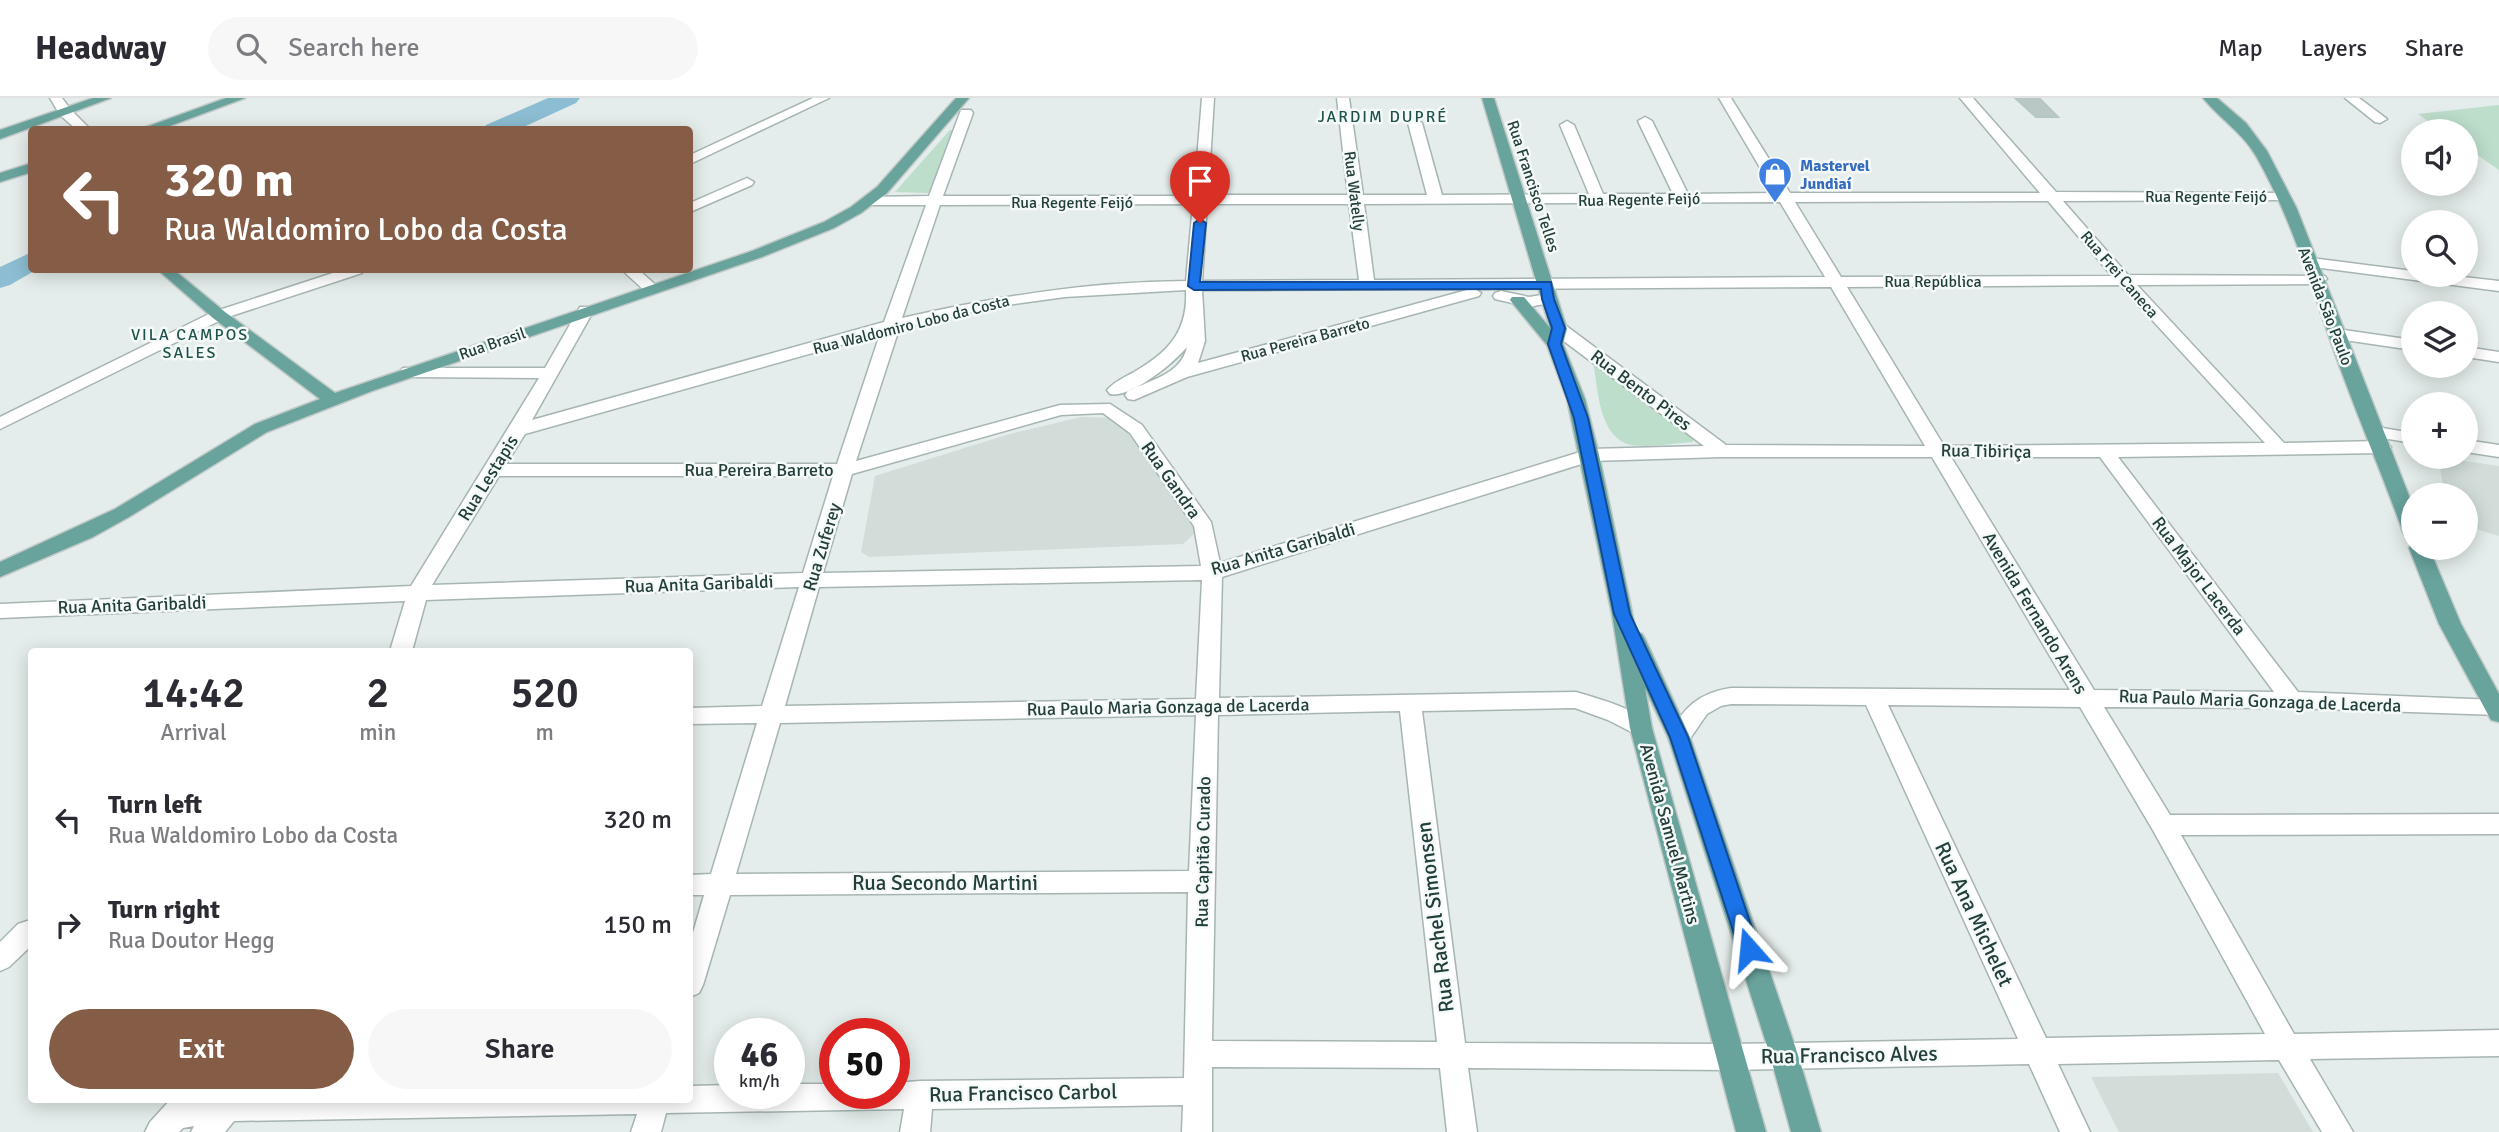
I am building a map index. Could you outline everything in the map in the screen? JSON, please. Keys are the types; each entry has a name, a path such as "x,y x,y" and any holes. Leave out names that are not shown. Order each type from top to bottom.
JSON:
{"main road":[{"path":"0,135 105,98"},
{"path":"156,126 239,98"},
{"name":"Rua Francisco Telles","path":"1488,98 1548,292"},
{"name":"Avenida São Paulo","path":"2210,98 2241,126 2262,154 2282,196 2319,279 2337,334 2401,499"},
{"name":"Rua Brasil","path":"0,570 122,513 261,428 332,399 812,233 869,201 893,179 939,125 963,112"},
{"path":"0,178 28,170"},
{"path":"169,273 219,315 332,399"},
{"name":"Avenida Samuel Martins","path":"1548,292 1557,336 1590,455 1622,614 1641,728 1751,1132"},
{"path":"1516,294 1557,336"},
{"path":"2424,560 2450,624 2497,711"},
{"name":"Avenida Samuel Martins","path":"1622,614 1679,737 1784,1055 1806,1132"},
{"path":"1641,728 1661,730 1679,737"}],"street":[{"path":"56,98 65,112 81,126"},
{"path":"693,159 822,98"},
{"path":"1181,373 1193,358 1197,341 1194,286 1208,98"},
{"name":"Rua Watelly","path":"1343,98 1367,284"},
{"name":"Avenida Fernando Arens","path":"1725,98 2163,825 2286,1046 2339,1132"},
{"name":"Rua Frei Caneca","path":"1966,98 2053,195 2124,280 2278,447"},
{"path":"2351,98 2380,119"},
{"path":"939,125 963,112"},
{"name":"Rua Zuferey","path":"693,975 844,470 963,112"},
{"path":"1645,121 1683,199"},
{"path":"1415,123 1436,200"},
{"path":"1567,125 1598,199"},
{"path":"693,207 747,182"},
{"name":"Rua Regente Feijó","path":"869,201 1202,202 2053,195 2282,196"},
{"path":"2311,263 2499,286"},
{"path":"0,424 219,315 347,273"},
{"path":"634,273 652,288"},
{"name":"Rua República","path":"1548,292 1835,282 2319,279"},
{"name":"Rua Waldomiro Lobo da Costa","path":"518,430 890,326 993,302 1065,292 1141,286 1367,284 1440,286 1516,294"},
{"name":"Rua Waldomiro Lobo da Costa","path":"1440,286 1479,292 1548,292"},
{"name":"Rua Pereira Barreto","path":"1135,399 1181,373 1479,292"},
{"name":"Rua Lestapis","path":"402,648 418,593 518,430 586,310"},
{"path":"1110,400 1164,362 1180,345 1194,314"},
{"path":"2337,334 2401,343"},
{"name":"Rua Bento Pires","path":"1557,336 1723,451"},
{"path":"2478,354 2499,357"},
{"path":"409,372 551,373"},
{"path":"1110,400 1135,399"},
{"name":"Rua Gandra","path":"1135,399 1133,416 1136,429"},
{"name":"Rua Pereira Barreto","path":"492,471 844,470 1060,410 1110,400"},
{"name":"Rua Gandra","path":"1110,400 1136,429 1204,526 1212,573"},
{"name":"Rua Tibiriça","path":"1590,455 1723,451 2105,452 2278,447 2401,438"},
{"path":"2478,448 2499,451"},
{"name":"Rua Major Lacerda","path":"2105,452 2292,700"},
{"name":"Rua Anita Garibaldi","path":"0,611 812,580 1212,573 1590,455"},
{"name":"Rua Capitão Curado","path":"1198,1132 1201,881 1212,573"},
{"name":"Rua Ana Michelet","path":"1872,695 2075,1132"},
{"name":"Rua Paulo Maria Gonzaga de Lacerda","path":"1679,737 1689,717 1702,705 1715,698 1731,696 2085,696 2292,700 2497,711"},
{"name":"Rua Paulo Maria Gonzaga de Lacerda","path":"693,716 1576,700 1616,714 1641,728"},
{"name":"Rua Rachel Simonsen","path":"1409,702 1462,1132"},
{"path":"2163,825 2499,824"},
{"name":"Rua Secondo Martini","path":"693,885 1201,881"},
{"path":"0,959 27,932"},
{"name":"Rua Francisco Alves","path":"1200,1054 1731,1057 2499,1043"},
{"name":"Rua Francisco Carbol","path":"693,1099 1199,1091"},
{"path":"915,1132 920,1094"},
{"path":"206,1132 232,1103"},
{"name":"Rua Francisco Carbol","path":"175,1115 232,1103"},
{"path":"646,1132 655,1103"}],"shaded area":[{"path":"1081,417 1121,418 1202,527 1183,544 869,557 861,552 875,476 1006,435"},
{"path":"2478,463 2499,466 2499,536 2478,530 2478,483 2443,483 2440,469 2478,469"},
{"path":"2278,1073 2313,1132 2119,1132 2091,1077"}],"green space":[{"path":"2499,105 2499,170 2478,155 2478,119 2425,119 2418,114"},
{"path":"950,130 958,132 929,193 895,192"},
{"path":"1593,362 1693,437 1693,442 1641,446 1627,444 1617,438 1610,430 1601,408"}],"building":[{"path":"2015,98 2039,98 2058,117 2036,117"}],"waterway":[{"path":"504,126 568,98"},
{"path":"0,279 28,262"}],"place":[{"name":"Mastervel Jundiaí","path":"1775,204"}],"district":[{"name":"JARDIM DUPRÉ","path":"1383,116"},
{"name":"VILA CAMPOS SALES","path":"190,343"}],"route":[{"path":"1200,223 1194,286 1547,285 1548,299 1559,328 1555,344 1581,418 1622,614 1679,737 1749,949"}]}
